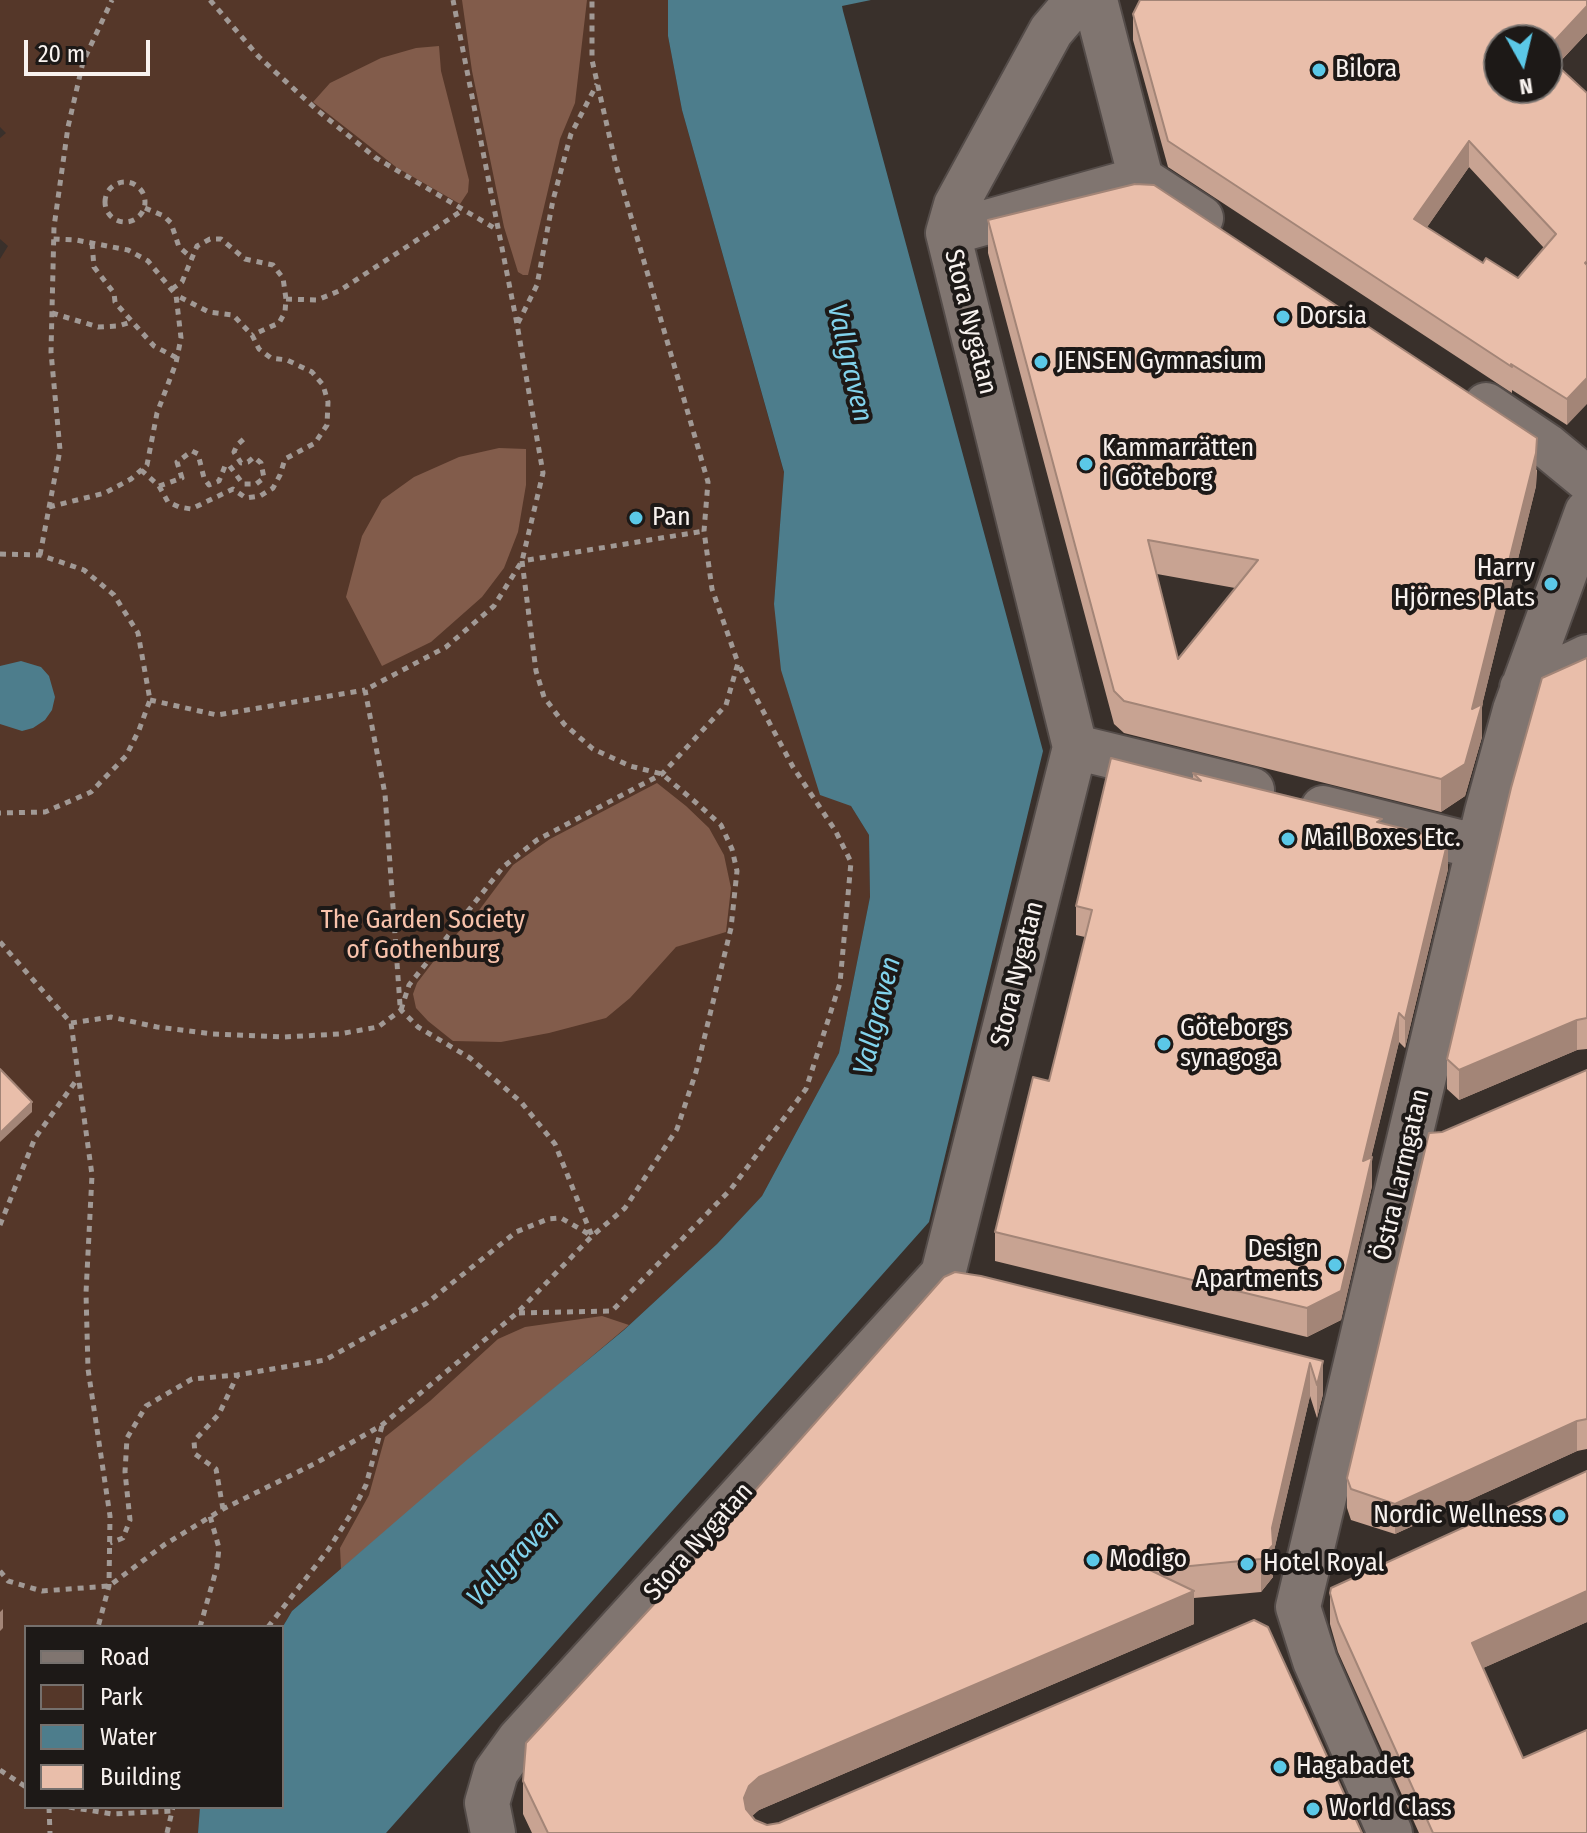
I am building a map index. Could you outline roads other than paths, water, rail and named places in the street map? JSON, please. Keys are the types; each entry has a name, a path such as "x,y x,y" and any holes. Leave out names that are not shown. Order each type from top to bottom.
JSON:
{"street":[{"path":"1092,0 1141,179 1233,239"},
{"name":"Stora Nygatan","path":"493,1833 487,1803 496,1772 519,1740 943,1274 1075,747 948,233 956,205 1051,31 1068,11 1092,0"},
{"path":"948,233 1141,179"},
{"path":"1456,385 1547,446 1587,479"},
{"name":"Östra Larmgatan","path":"1280,1615 1336,1370 1429,1135 1479,847 1522,688 1587,512"},
{"path":"1522,688 1587,657"},
{"path":"1075,747 1479,847"},
{"path":"943,1274 988,1285"},
{"path":"1346,1583 1280,1615 1315,1661 1390,1833"}],"water":[{"name":"Vallgraven","path":"668,0 871,0 842,6 843,11 1043,751 929,1222 386,1833 198,1833 200,1809 284,1809 284,1625 292,1611 624,1330 717,1244 762,1196 839,1053 870,897 869,835 851,806 820,795 781,670 774,604 784,472 682,110 668,36"},
{"path":"21,661 41,667 49,676 55,697 52,710 45,720 22,731 0,724 0,666"}],"place":[{"name":"Bilora","path":"1319,70"},
{"name":"Dorsia","path":"1283,317"},
{"name":"JENSEN Gymnasium","path":"1041,362"},
{"name":"Kammarrätten i Göteborg","path":"1086,464"},
{"name":"Pan","path":"636,518"},
{"name":"Harry Hjörnes Plats","path":"1551,584"},
{"name":"Mail Boxes Etc.","path":"1288,839"},
{"name":"Göteborgs synagoga","path":"1164,1044"},
{"name":"Design Apartments","path":"1335,1265"},
{"name":"Nordic Wellness","path":"1559,1516"},
{"name":"Modigo","path":"1093,1560"},
{"name":"Hotel Royal","path":"1247,1564"},
{"name":"Hagabadet","path":"1280,1767"},
{"name":"World Class","path":"1313,1809"}],"park label":[{"name":"The Garden Society of Gothenburg","path":"423,936"}]}
